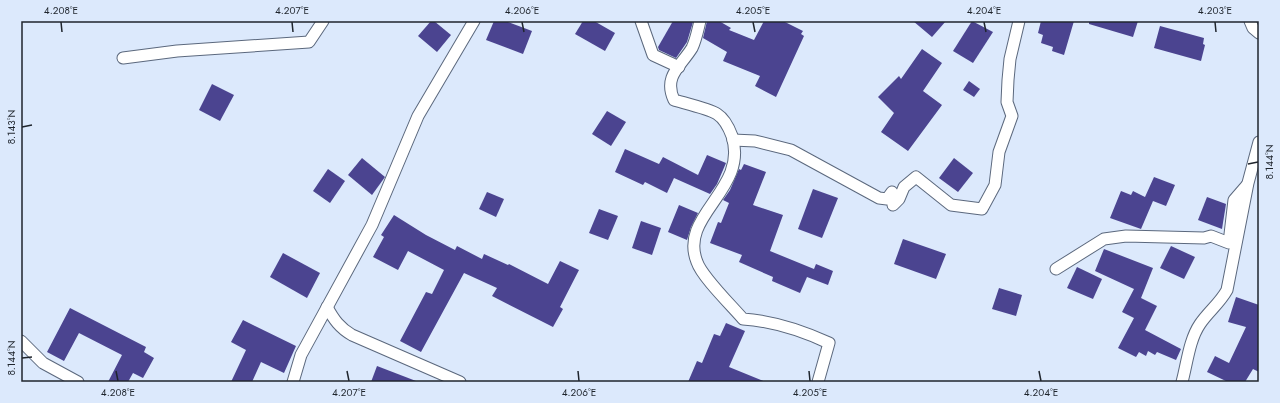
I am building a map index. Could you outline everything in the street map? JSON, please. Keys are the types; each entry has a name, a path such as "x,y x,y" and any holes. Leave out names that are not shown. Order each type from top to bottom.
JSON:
{"street":[{"path":"123,58 177,51 309,42 323,21"},
{"path":"293,382 301,355 372,225 418,116 474,21"},
{"path":"641,21 653,55 679,67"},
{"path":"700,21 693,47 671,77 670,91 674,100 717,114 728,125 733,140 735,156 732,172 721,194 701,220 696,232 694,247 697,262 743,319 763,320 803,331 829,343 818,382"},
{"path":"733,140 755,141 790,150 879,198 887,199 892,192 893,205 899,199 904,187 916,177 951,205 982,209 995,184 999,152 1012,116 1007,102 1010,59 1019,21"},
{"path":"1250,21 1253,28 1259,33"},
{"path":"1182,382 1195,334 1200,324 1222,299 1227,290 1248,183 1259,142"},
{"path":"1056,269 1104,239 1126,236 1204,238 1211,236 1229,243 1234,200 1248,183"},
{"path":"327,308 342,328 352,335 460,382"},
{"path":"21,341 43,363 78,382"}],"building":[{"path":"431,21 434,21 451,35 437,52 418,36"},
{"path":"494,21 505,21 532,31 523,54 486,40"},
{"path":"583,21 594,21 615,33 605,51 575,34"},
{"path":"673,21 693,22 687,42 676,58 659,50 658,47"},
{"path":"707,21 719,21 731,28 729,30 754,40 764,21 783,21 803,31 801,34 804,36 776,97 755,86 760,76 723,61 727,52 703,38"},
{"path":"913,21 946,21 932,37"},
{"path":"972,21 993,32 973,63 953,51"},
{"path":"1041,21 1074,21 1064,55 1052,51 1053,47 1041,43 1043,35 1038,33"},
{"path":"1089,21 1138,21 1133,37 1089,24"},
{"path":"1160,26 1204,38 1203,44 1205,45 1201,61 1154,48"},
{"path":"922,49 942,63 923,91 942,105 908,151 881,132 894,113 878,97 899,76 901,79"},
{"path":"969,81 980,89 974,97 963,90"},
{"path":"212,84 234,95 220,121 199,110"},
{"path":"607,111 626,122 611,146 592,134"},
{"path":"625,149 659,164 663,157 698,175 707,155 726,163 717,184 710,194 674,178 667,193 645,182 643,185 615,172"},
{"path":"362,158 385,177 372,195 348,175"},
{"path":"954,158 973,173 958,192 939,178"},
{"path":"744,164 766,172 753,205 783,215 770,251 814,269 816,264 833,271 828,285 807,277 800,293 772,281 773,277 739,262 742,255 710,243 718,222 721,223 729,203 723,200 730,190 739,169 741,170"},
{"path":"328,169 345,181 330,203 313,191"},
{"path":"1154,177 1175,185 1166,206 1153,201 1141,229 1110,218 1121,191 1131,195 1133,191 1145,197"},
{"path":"813,189 838,198 822,238 798,229"},
{"path":"487,192 504,199 496,217 479,209"},
{"path":"1207,197 1226,204 1222,229 1198,220"},
{"path":"679,205 698,213 691,227 687,240 668,232"},
{"path":"599,209 618,216 608,240 589,233"},
{"path":"394,215 426,235 455,250 457,246 482,259 484,254 508,265 509,264 548,284 560,261 579,270 560,307 563,309 553,327 492,296 497,288 464,273 421,352 400,341 426,292 432,294 444,270 408,251 398,270 373,257 384,237 381,235"},
{"path":"641,221 661,228 652,255 632,248"},
{"path":"903,239 946,254 936,279 894,264"},
{"path":"1171,246 1195,257 1184,279 1160,268"},
{"path":"1104,249 1153,268 1141,298 1157,306 1145,330 1181,349 1176,360 1157,352 1155,355 1148,351 1146,356 1139,352 1136,357 1118,348 1134,318 1122,312 1134,289 1095,271"},
{"path":"283,253 320,273 307,298 270,277"},
{"path":"1077,267 1102,279 1093,299 1067,288"},
{"path":"999,288 1022,295 1016,316 992,309"},
{"path":"1236,297 1259,305 1259,372 1253,369 1245,382 1228,382 1207,372 1215,356 1229,363 1246,327 1228,322"},
{"path":"70,308 146,347 144,352 154,358 143,378 133,373 128,382 108,382 122,355 79,333 64,361 47,352"},
{"path":"243,320 296,346 284,373 261,362 252,382 231,382 246,350 231,342"},
{"path":"726,323 745,331 729,367 766,382 688,382 697,361 702,363 714,334 720,336"},
{"path":"377,366 416,381 416,382 371,382"}]}
